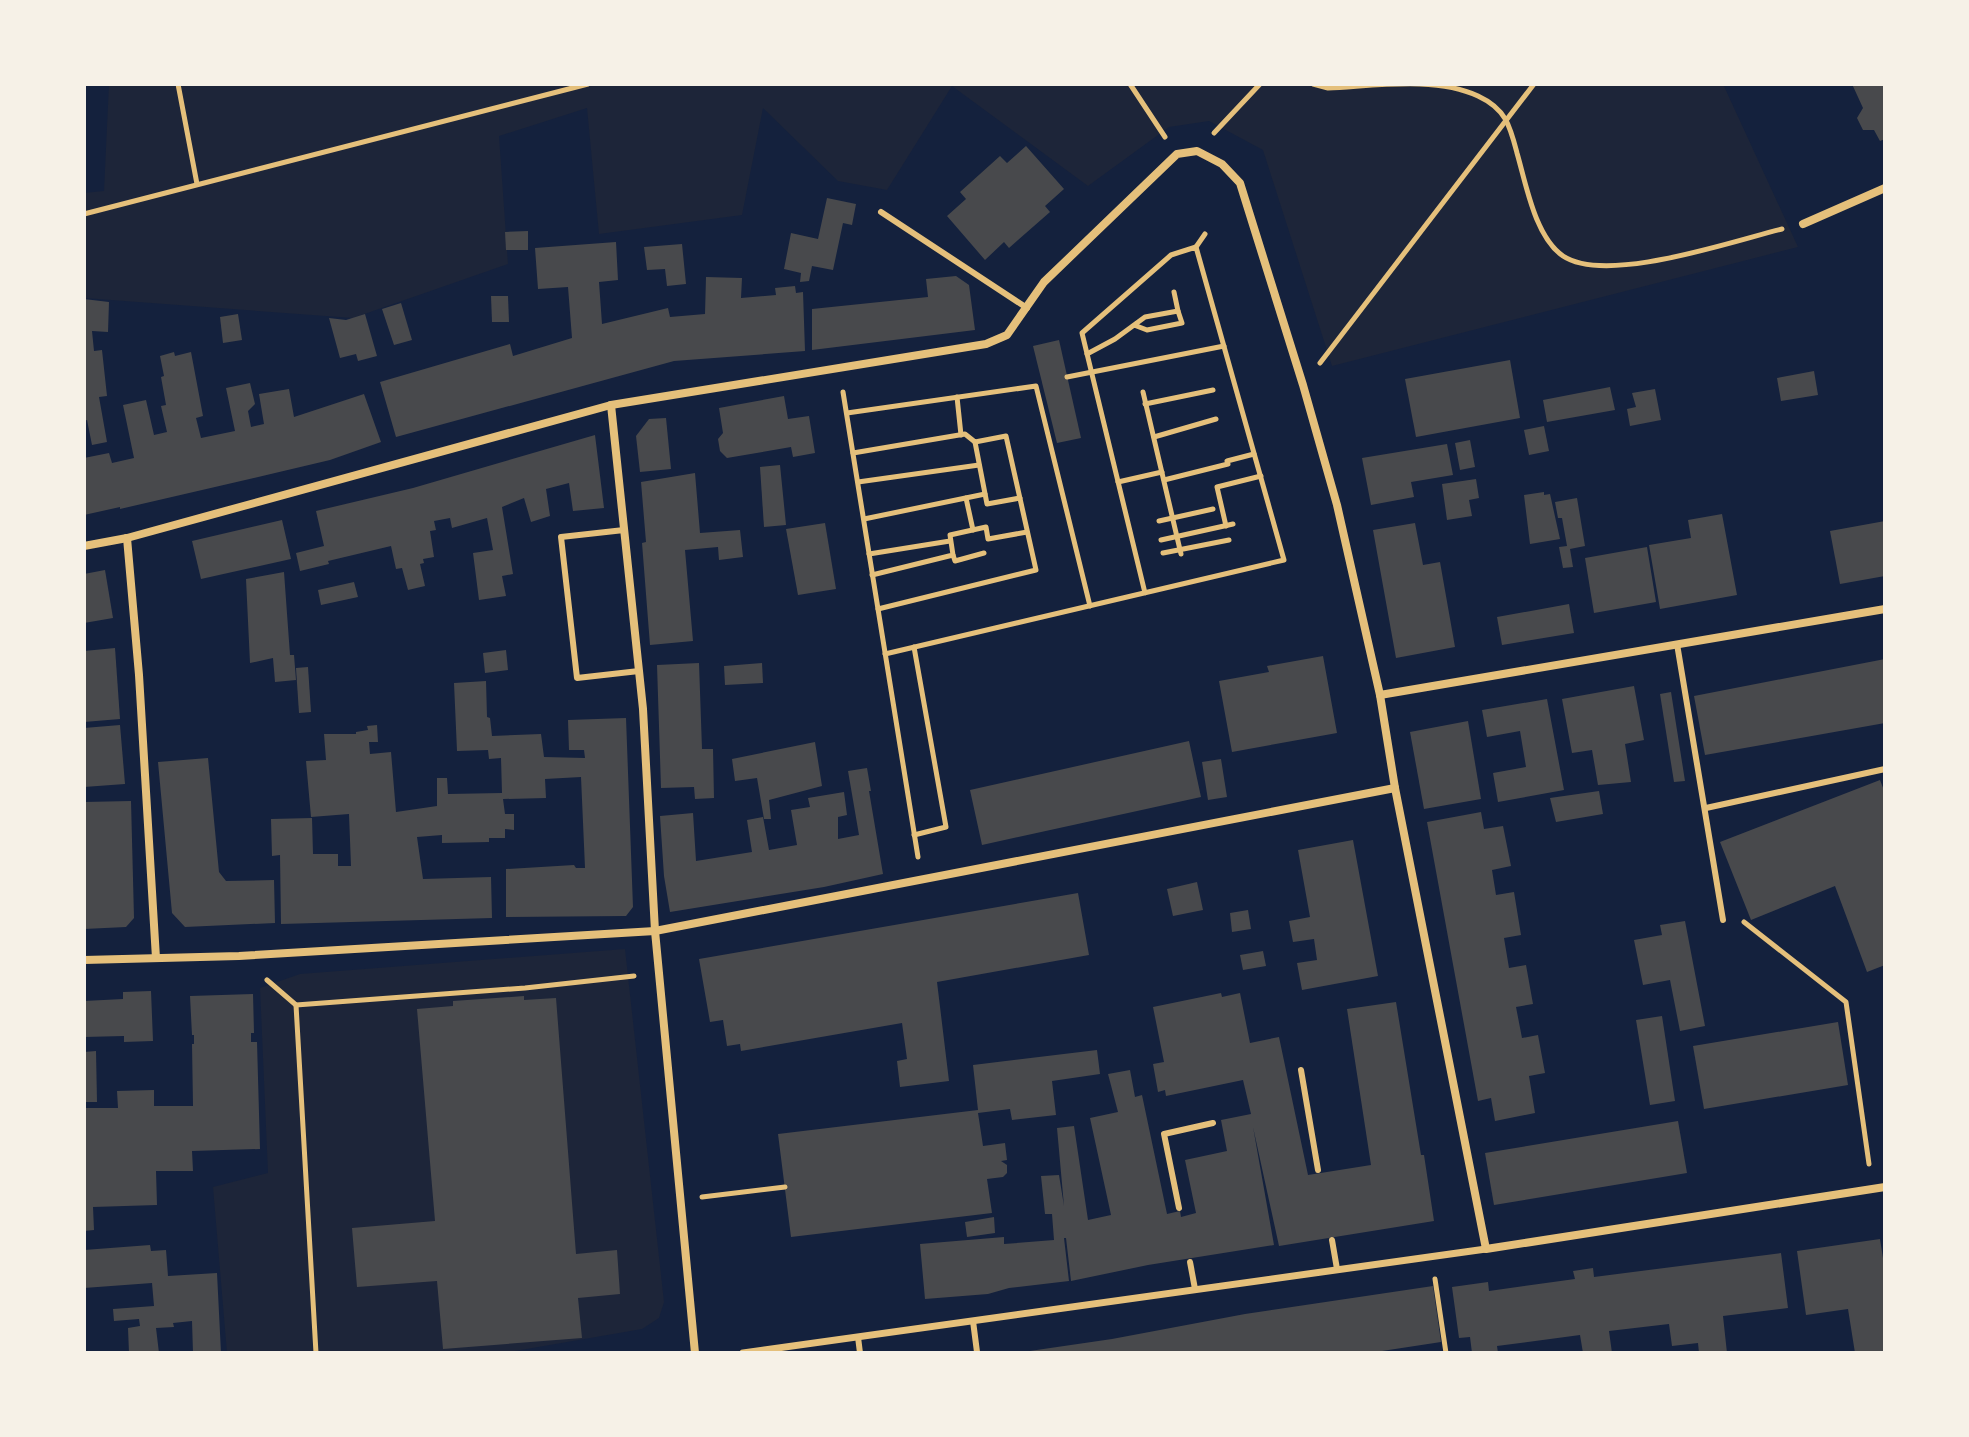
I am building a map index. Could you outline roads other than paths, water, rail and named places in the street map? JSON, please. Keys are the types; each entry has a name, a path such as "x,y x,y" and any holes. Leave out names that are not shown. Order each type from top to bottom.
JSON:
{"street":[{"path":"84,546 127,538 611,405 986,344 1007,335 1044,282 1177,154 1197,151 1222,164 1240,183 1337,505 1380,695 1395,788 1486,1249"},
{"path":"1803,224 1885,188"},
{"path":"611,405 643,709 655,931 695,1353"},
{"path":"127,538 139,675 156,958"},
{"path":"1380,695 1885,609"},
{"path":"84,960 254,955 655,931 1395,788"},
{"path":"743,1353 1486,1249 1885,1187"}],"lane":[{"path":"881,212 1027,308"},
{"path":"624,530 561,537 577,678 639,671"},
{"path":"1677,644 1723,920"},
{"path":"1706,808 1885,769"},
{"path":"1301,1070 1318,1170"},
{"path":"1179,1208 1164,1134 1213,1123"},
{"path":"1332,1240 1337,1269"},
{"path":"1190,1262 1195,1289"},
{"path":"973,1321 977,1352"},
{"path":"858,1337 860,1353"}]}
